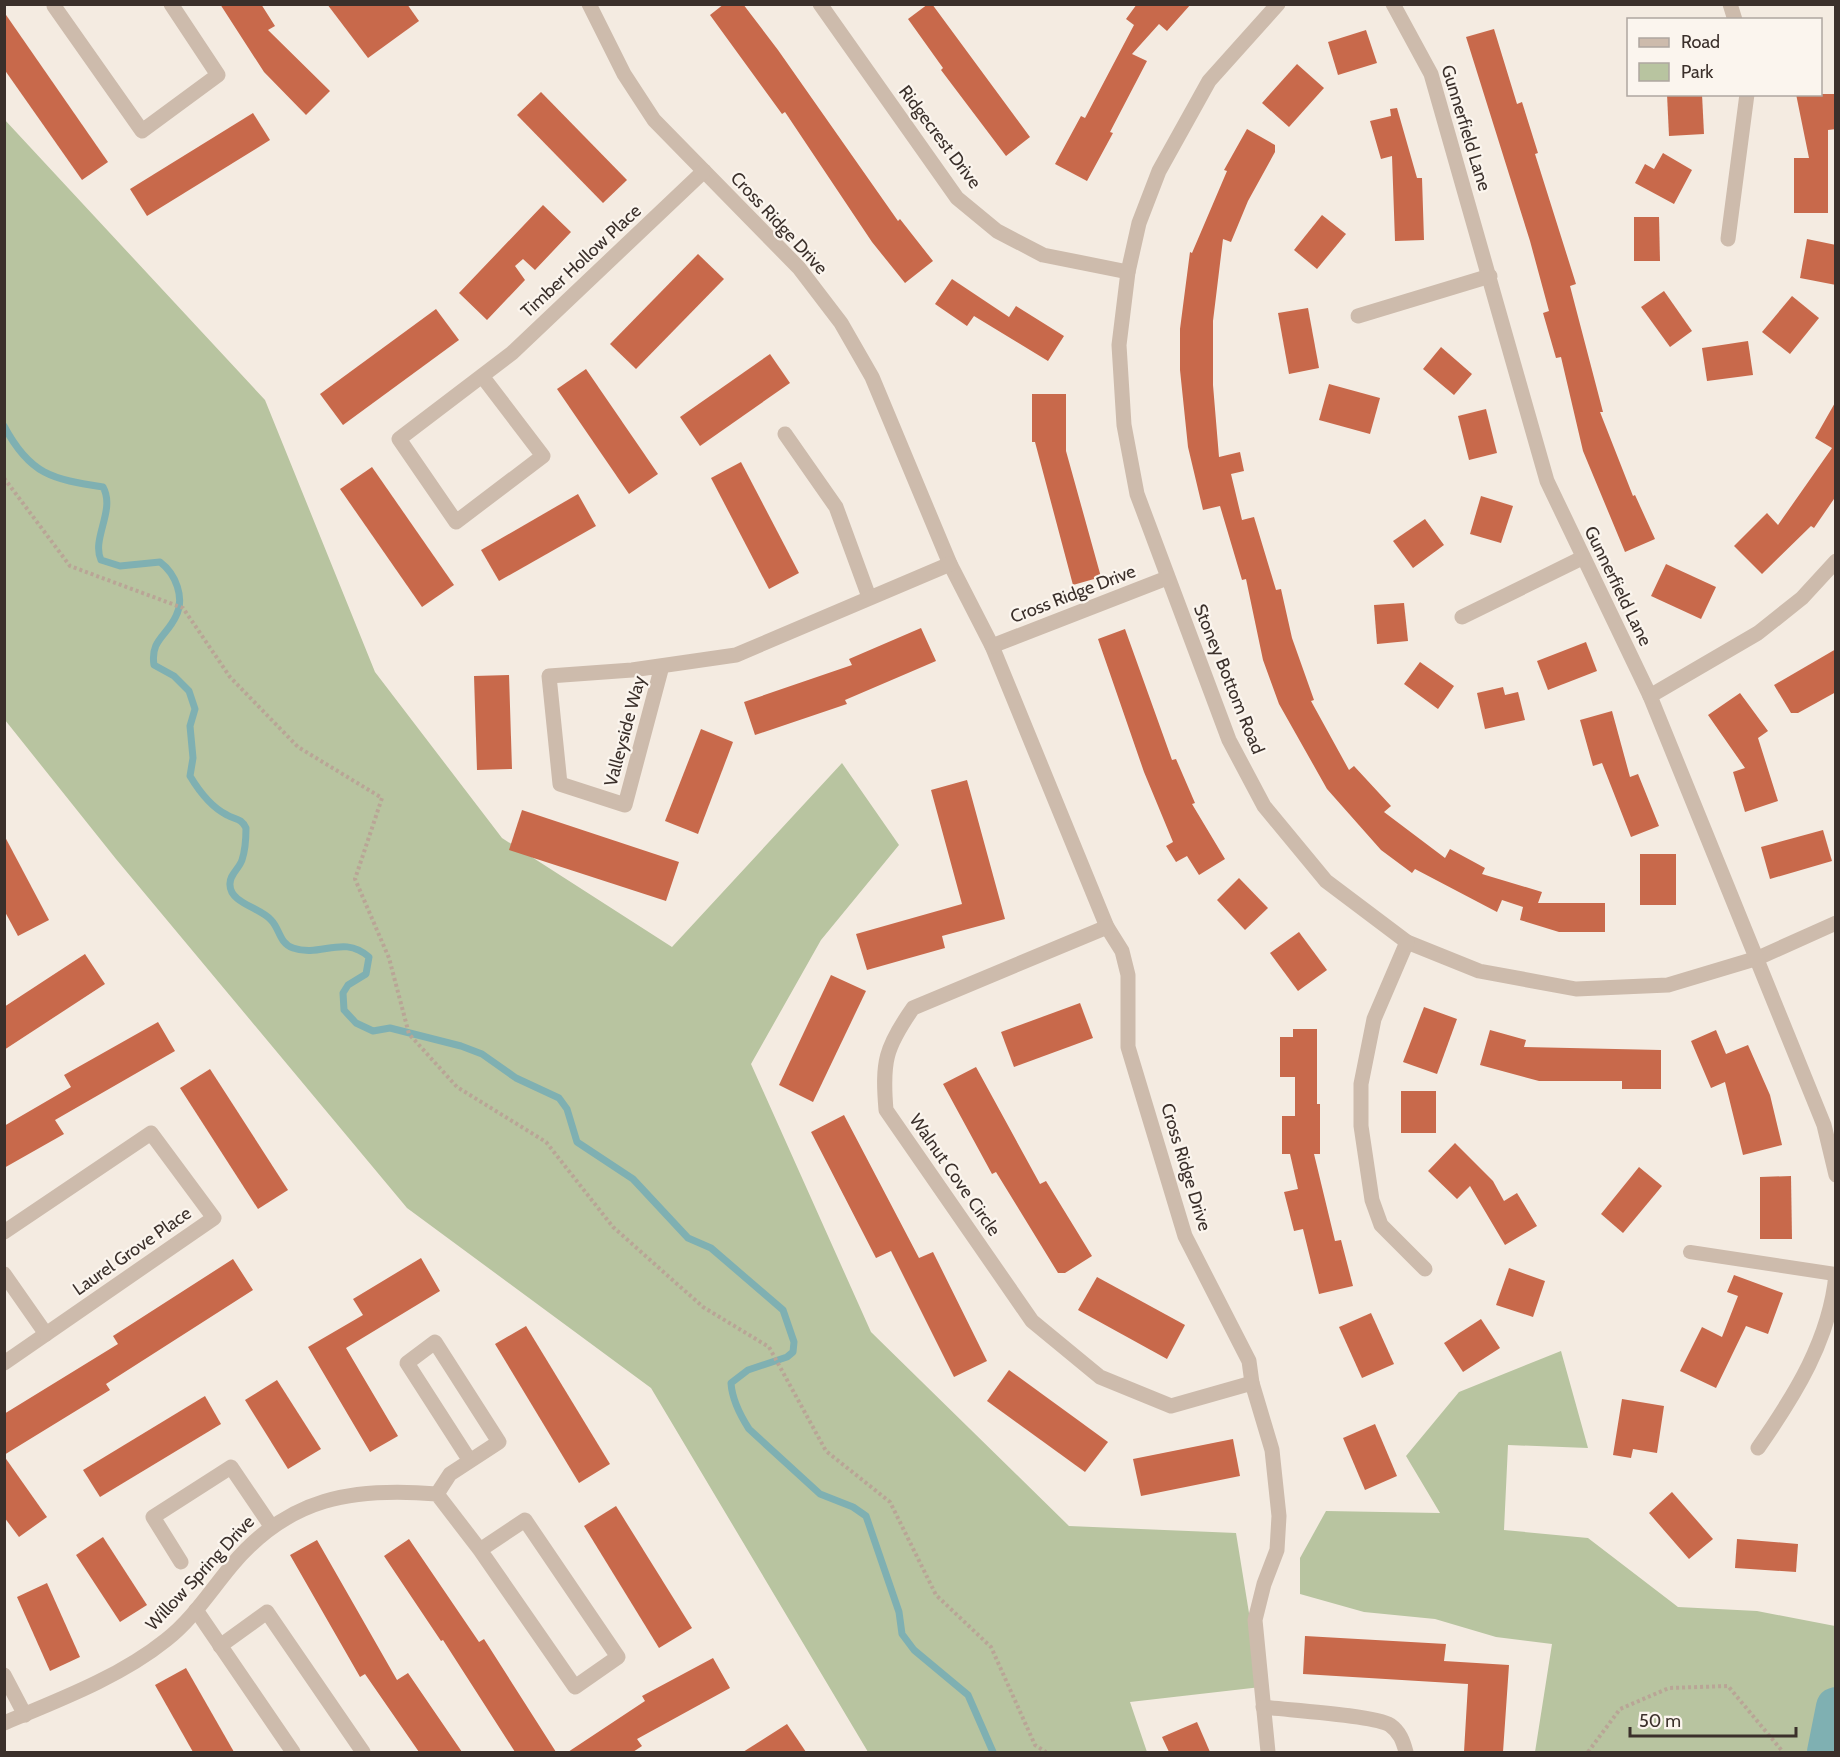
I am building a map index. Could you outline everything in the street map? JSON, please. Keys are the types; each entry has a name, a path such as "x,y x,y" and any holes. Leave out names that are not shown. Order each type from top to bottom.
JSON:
{"street":[{"path":"56,4 54,6 142,131 219,75 171,4"},
{"name":"Cross Ridge Drive","path":"589,4 624,74 654,120 799,268 841,323 872,376 950,564 992,646 1107,927 1122,951 1128,975 1128,1047 1185,1236 1249,1361 1252,1383 1272,1450 1279,1516 1277,1550 1264,1584 1256,1620 1268,1752"},
{"name":"Ridgecrest Drive","path":"820,4 957,198 997,231 1043,255 1128,272"},
{"name":"Stoney Bottom Road","path":"1278,4 1209,81 1159,171 1139,223 1128,272 1119,345 1124,424 1137,494 1229,740 1264,806 1326,881 1407,942 1479,971 1576,989 1668,985 1758,958 1836,923"},
{"name":"Gunnerfield Lane","path":"1393,4 1431,74 1547,481 1650,696 1824,1125 1836,1175"},
{"path":"1728,239 1747,96"},
{"name":"Timber Hollow Place","path":"482,376 543,456 456,522 399,439 512,353 704,171"},
{"path":"1358,316 1490,276"},
{"path":"785,434 836,507 869,597"},
{"path":"1462,617 1582,558"},
{"path":"1650,696 1758,633 1802,598 1836,561"},
{"name":"Valleyside Way","path":"663,666 625,805 560,784 549,676 663,666 735,655 950,564"},
{"name":"Cross Ridge Drive","path":"992,646 1167,578"},
{"name":"Walnut Cove Circle","path":"1107,927 913,1008 895,1034 883,1071 886,1110 1032,1321 1100,1377 1172,1406 1252,1383"},
{"path":"1407,942 1374,1019 1361,1084 1361,1126 1372,1200 1381,1225 1425,1269"},
{"name":"Laurel Grove Place","path":"4,1232 152,1133 214,1218 4,1363"},
{"path":"4,1274 46,1334"},
{"path":"1758,1448 1791,1400 1819,1343 1835,1274"},
{"path":"470,1461 407,1362 435,1342 499,1442 470,1461 450,1474 437,1494 480,1550 575,1687 618,1657 525,1520 480,1550"},
{"path":"181,1562 153,1517 231,1467 271,1526"},
{"name":"Willow Spring Drive","path":"4,1723 114,1674 154,1650 196,1610 243,1552 271,1526 310,1504 358,1494 397,1491 437,1494"},
{"path":"196,1610 293,1752"},
{"path":"220,1646 267,1612 363,1752"},
{"path":"4,1675 25,1715"},
{"path":"1263,1707 1371,1719 1389,1724 1402,1737 1406,1752"}],"lane":[{"path":"1690,1252 1835,1274"}],"path":[{"path":"4,478 70,566 183,608 230,677 298,747 382,798 355,879 389,958 409,1034 457,1087 546,1142 613,1227 703,1307 769,1347 826,1451 890,1502 936,1594 991,1647 1035,1744 1046,1752"},
{"path":"1588,1752 1620,1709 1669,1688 1728,1686 1783,1752"}],"green space":[{"path":"4,119 265,400 375,672 502,838 672,947 842,763 899,845 821,940 751,1064 871,1332 1069,1526 1236,1533 1261,1687 1130,1702 1147,1752 868,1752 651,1388 407,1208 116,859 5,720"},
{"path":"1561,1351 1588,1448 1508,1445 1504,1530 1588,1538 1678,1607 1757,1611 1835,1626 1835,1752 1535,1752 1552,1644 1496,1637 1435,1619 1364,1612 1300,1594 1300,1558 1326,1511 1440,1513 1406,1456 1459,1392"}],"building":[{"path":"220,4 261,4 275,26 268,30 330,91 306,115 264,72"},
{"path":"327,4 407,4 419,21 368,58"},
{"path":"724,4 743,4 898,221 900,219 933,261 905,283 872,242 785,112 782,114 710,15"},
{"path":"928,4 932,4 1030,137 1006,156 941,70 943,68 908,19"},
{"path":"1137,4 1191,4 1167,31 1159,24 1132,54 1147,61 1087,181 1055,164 1081,116 1085,118 1134,25 1126,19"},
{"path":"4,12 108,162 82,180 4,69"},
{"path":"1494,29 1517,104 1522,102 1538,153 1535,154 1576,284 1570,286 1603,412 1600,412 1633,496 1635,495 1655,539 1625,552 1583,451 1561,357 1556,358 1543,313 1549,311 1530,241 1466,37"},
{"path":"1366,30 1377,63 1338,75 1328,42"},
{"path":"1297,64 1324,88 1289,127 1262,103"},
{"path":"541,92 627,180 603,203 517,115"},
{"path":"1836,94 1836,129 1828,130 1828,213 1794,213 1794,158 1809,158 1796,96"},
{"path":"1667,96 1702,96 1704,134 1669,136"},
{"path":"1397,108 1417,178 1422,178 1424,240 1395,241 1392,156 1381,159 1370,121 1391,116 1390,109"},
{"path":"253,113 270,140 147,216 130,189"},
{"path":"1247,129 1275,145 1275,152 1248,201 1231,242 1223,239 1213,321 1213,385 1219,457 1240,452 1244,471 1231,474 1242,520 1254,517 1276,590 1281,589 1292,638 1314,700 1311,701 1349,770 1354,766 1391,806 1384,812 1445,858 1450,849 1485,868 1482,874 1542,892 1538,903 1605,903 1605,932 1559,932 1520,920 1523,907 1502,900 1497,912 1415,869 1412,873 1381,850 1327,789 1279,704 1263,660 1246,579 1242,580 1220,506 1203,510 1188,447 1180,370 1180,329 1190,252 1192,253 1227,171 1224,170"},
{"path":"1663,153 1692,170 1674,204 1635,183 1645,164 1654,169"},
{"path":"543,205 571,232 535,270 523,259 515,266 525,280 487,320 459,293"},
{"path":"1322,215 1346,234 1317,269 1294,250"},
{"path":"1634,217 1659,217 1660,261 1634,261"},
{"path":"1807,239 1836,245 1836,285 1800,278"},
{"path":"698,254 724,279 636,369 610,344"},
{"path":"952,279 1009,317 1016,306 1064,336 1048,361 974,316 967,326 935,304"},
{"path":"1664,291 1692,331 1670,347 1641,307"},
{"path":"1792,296 1819,318 1790,354 1762,332"},
{"path":"1308,308 1319,368 1289,374 1278,313"},
{"path":"436,309 459,340 343,425 320,394"},
{"path":"1748,341 1753,375 1707,381 1702,348"},
{"path":"1441,347 1472,374 1454,395 1423,369"},
{"path":"770,354 790,383 700,446 680,417"},
{"path":"586,369 658,474 629,494 557,389"},
{"path":"1329,384 1380,398 1370,434 1319,420"},
{"path":"1032,394 1066,394 1066,451 1101,577 1073,585 1035,442 1032,442"},
{"path":"1836,401 1836,496 1814,528 1811,526 1762,574 1734,546 1767,513 1778,525 1832,448 1815,438"},
{"path":"1486,409 1497,453 1469,460 1458,416"},
{"path":"741,462 799,573 769,589 711,478"},
{"path":"372,467 454,585 422,607 340,489"},
{"path":"578,494 596,526 499,581 481,550"},
{"path":"1481,496 1513,506 1501,543 1470,534"},
{"path":"1425,519 1444,545 1413,568 1393,541"},
{"path":"1666,564 1716,587 1701,619 1651,596"},
{"path":"1404,603 1408,641 1377,644 1374,605"},
{"path":"921,628 936,661 845,700 847,704 755,735 744,702 852,665 849,659"},
{"path":"1125,629 1172,760 1176,759 1195,803 1192,804 1225,859 1199,875 1187,856 1176,862 1166,846 1173,842 1144,772 1098,639"},
{"path":"1586,642 1597,671 1548,690 1537,661"},
{"path":"1836,649 1836,692 1798,713 1791,713 1774,685"},
{"path":"1420,662 1454,686 1438,709 1404,684"},
{"path":"509,675 512,769 477,770 474,676"},
{"path":"1503,687 1505,695 1518,692 1525,720 1485,729 1477,693"},
{"path":"1740,693 1768,731 1758,738 1778,801 1745,812 1733,772 1745,768 1708,715"},
{"path":"1612,711 1630,777 1638,774 1659,826 1631,837 1602,763 1593,766 1580,720"},
{"path":"701,729 733,742 698,834 665,821"},
{"path":"967,780 1005,919 942,936 945,948 867,970 856,934 962,904 931,790"},
{"path":"522,810 679,862 666,901 509,850"},
{"path":"1823,830 1832,861 1770,879 1761,847"},
{"path":"4,835 49,920 18,936 4,910"},
{"path":"1640,854 1676,854 1676,905 1640,905"},
{"path":"1239,878 1268,908 1245,930 1217,900"},
{"path":"1299,932 1327,970 1298,991 1270,953"},
{"path":"85,954 105,984 4,1050 4,1007"},
{"path":"831,975 866,991 813,1102 779,1085"},
{"path":"1080,1003 1093,1038 1014,1067 1001,1032"},
{"path":"1424,1007 1457,1019 1437,1074 1403,1062"},
{"path":"158,1022 175,1051 55,1120 64,1134 4,1168 4,1126 71,1087 64,1075"},
{"path":"1293,1029 1317,1029 1320,1154 1314,1154 1335,1241 1341,1240 1353,1286 1319,1294 1303,1229 1294,1231 1284,1192 1298,1189 1290,1154 1282,1154 1282,1116 1295,1116 1295,1077 1280,1077 1280,1037 1293,1037"},
{"path":"1490,1030 1526,1040 1524,1047 1661,1050 1661,1089 1622,1089 1622,1081 1539,1081 1480,1065"},
{"path":"1716,1030 1726,1054 1748,1045 1770,1095 1782,1145 1743,1155 1725,1082 1711,1088 1691,1041"},
{"path":"976,1067 1040,1184 1046,1181 1092,1256 1065,1273 1058,1273 996,1172 992,1174 943,1084"},
{"path":"210,1069 288,1190 258,1209 180,1088"},
{"path":"1401,1091 1436,1091 1436,1133 1401,1133"},
{"path":"844,1115 919,1258 933,1252 987,1361 954,1377 891,1251 876,1258 811,1132"},
{"path":"1455,1143 1493,1181 1504,1201 1517,1193 1537,1226 1505,1245 1470,1186 1457,1199 1428,1171"},
{"path":"1639,1167 1662,1186 1623,1233 1601,1214"},
{"path":"1791,1176 1792,1239 1760,1239 1760,1177"},
{"path":"421,1258 440,1291 346,1348 398,1436 370,1452 308,1347 363,1315 353,1299"},
{"path":"233,1259 253,1290 106,1384 110,1390 4,1455 4,1414 118,1344 113,1336"},
{"path":"1509,1268 1545,1281 1533,1317 1496,1305"},
{"path":"1734,1275 1783,1293 1768,1334 1746,1326 1716,1388 1680,1371 1702,1327 1722,1337 1738,1296 1727,1292"},
{"path":"1097,1277 1185,1325 1167,1359 1078,1310"},
{"path":"1371,1313 1394,1364 1362,1378 1339,1327"},
{"path":"1481,1319 1500,1348 1463,1372 1444,1343"},
{"path":"526,1326 610,1464 579,1483 495,1344"},
{"path":"1009,1370 1108,1442 1085,1472 987,1401"},
{"path":"277,1380 321,1449 288,1469 245,1400"},
{"path":"205,1396 221,1424 100,1497 83,1470"},
{"path":"1622,1399 1664,1406 1657,1453 1633,1449 1631,1458 1613,1455"},
{"path":"1375,1424 1397,1476 1365,1490 1343,1438"},
{"path":"1233,1439 1240,1476 1141,1496 1133,1459"},
{"path":"4,1456 47,1517 19,1537 4,1517"},
{"path":"1672,1492 1713,1539 1689,1559 1649,1513"},
{"path":"616,1506 692,1628 659,1648 584,1526"},
{"path":"103,1537 147,1605 120,1622 76,1555"},
{"path":"409,1539 479,1642 484,1639 556,1752 515,1752 443,1640 441,1641 384,1556"},
{"path":"1737,1539 1798,1544 1796,1572 1735,1568"},
{"path":"317,1540 397,1680 408,1673 462,1752 419,1752 365,1674 360,1677 290,1555"},
{"path":"47,1583 80,1657 50,1671 17,1597"},
{"path":"1305,1636 1446,1644 1444,1661 1509,1665 1503,1752 1464,1752 1468,1684 1303,1674"},
{"path":"713,1658 730,1688 637,1739 642,1746 633,1752 568,1752 645,1701 642,1696"},
{"path":"186,1668 234,1752 193,1752 155,1685"},
{"path":"1197,1722 1210,1752 1169,1752 1162,1737"},
{"path":"787,1724 806,1752 743,1752"}],"waterway":[{"path":"4,426 23,455 44,472 70,481 103,487 107,505 99,543 101,560 120,566 160,562 171,573 179,594 179,609 154,650 154,665 174,676 189,691 195,709 190,726 193,758 190,776 211,803 221,812 240,821 246,828 242,860 230,881 231,891 240,901 266,916 288,946 303,950 350,947 369,957 366,974 348,985 343,993 344,1010 356,1023 373,1031 390,1028 461,1046 482,1054 516,1078 559,1098 567,1109 577,1142 633,1179 688,1238 711,1248 783,1310 794,1342 793,1352 787,1357 748,1370 731,1383 740,1413 749,1429 820,1494 853,1507 866,1516 899,1612 902,1634 914,1650 968,1695 993,1752"},
{"path":"1827,1752 1836,1707"}]}
